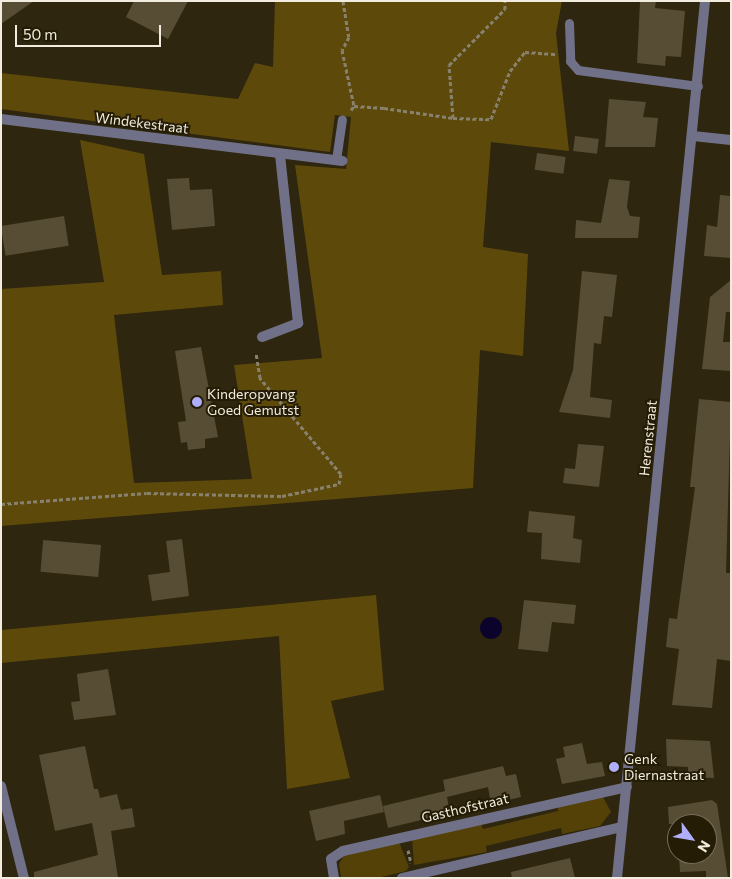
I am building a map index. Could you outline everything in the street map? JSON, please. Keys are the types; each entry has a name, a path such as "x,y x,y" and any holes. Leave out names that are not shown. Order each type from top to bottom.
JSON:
{"street":[{"name":"Herenstraat","path":"617,878 693,136 705,1"},
{"name":"Windekestraat","path":"1,119 339,160"},
{"path":"693,136 731,140"},
{"path":"262,337 298,323 280,154"},
{"path":"1,786 24,878"},
{"name":"Gasthofstraat","path":"334,878 332,859 343,851 627,787"},
{"path":"402,878 622,827"}],"lane":[{"path":"569,23 570,55 578,70 698,86"},
{"path":"339,160 342,119"}],"path":[{"path":"343,1 349,36 342,50 354,106"},
{"path":"453,118 449,65 505,9 505,1"},
{"path":"354,106 453,118 491,119 510,71 525,52 570,55"},
{"path":"342,119 354,106"},
{"path":"1,504 147,493 282,496 339,484 342,474 260,378 256,354"},
{"path":"406,840 414,874"}],"shaded area":[{"path":"275,1 562,1 556,33 569,151 491,142 483,247 528,254 523,356 480,350 473,488 1,526 1,289 104,282 80,140 144,154 162,275 221,271 223,305 114,315 134,483 252,479 234,365 322,358 295,165 346,169 351,117 335,115 330,152 1,109 1,73 238,99 255,63 273,67"},
{"path":"376,595 384,690 331,701 350,778 287,789 279,636 1,663 1,630"},
{"path":"491,617 499,620 502,628 499,636 491,639 483,636 480,628 483,620"},
{"path":"603,797 611,812 600,826 562,834 561,828 486,846 487,852 414,865 412,839 481,823 483,829 558,811 557,805"},
{"path":"399,842 409,867 406,871 377,878 341,877 339,864 345,854"}],"building":[{"path":"1,1 34,1 1,24"},
{"path":"134,1 188,1 168,39 126,17"},
{"path":"640,1 656,1 655,8 685,11 681,57 666,56 665,66 637,63"},
{"path":"609,99 646,102 643,117 658,118 655,147 605,147"},
{"path":"575,136 599,139 597,154 573,151"},
{"path":"537,153 566,157 563,174 535,170"},
{"path":"189,178 190,190 212,189 215,226 172,230 167,179"},
{"path":"609,179 630,181 627,207 630,216 640,217 638,238 575,238 576,220 601,223"},
{"path":"720,195 731,196 731,258 704,256 707,225 717,227"},
{"path":"64,216 69,246 5,256 1,226"},
{"path":"582,271 617,275 612,317 604,316 601,344 594,343 590,397 612,400 610,418 559,412 573,370"},
{"path":"731,280 731,312 726,312 723,342 731,342 731,371 702,369 710,297"},
{"name":"Kinderopvang Goed Gemutst","path":"201,347 218,437 205,439 205,448 188,450 187,442 181,443 178,422 186,421 175,351"},
{"path":"699,399 731,402 726,573 731,573 731,661 717,659 712,708 672,705 679,649 666,647 669,618 677,619 695,487 690,487"},
{"path":"578,444 604,446 599,487 563,483 565,468 575,469"},
{"path":"529,511 575,516 573,538 582,540 580,563 541,559 542,533 527,532"},
{"path":"182,539 189,596 152,601 148,575 170,572 166,541"},
{"path":"43,540 101,545 98,577 40,572"},
{"path":"524,600 576,605 574,624 552,622 548,652 518,649"},
{"path":"108,669 116,715 74,720 71,702 80,701 77,674"},
{"path":"666,739 710,741 714,778 688,777 688,767 667,766"},
{"path":"582,743 587,764 602,762 605,776 562,784 556,759 565,757 563,747"},
{"path":"85,746 94,789 98,789 100,798 117,794 121,810 132,808 135,827 111,831 118,878 34,878 34,872 98,855 92,823 55,831 39,755"},
{"path":"503,766 506,776 516,774 521,797 491,804 488,787 447,797 450,813 388,828 383,806 445,791 443,780"},
{"path":"380,795 384,812 344,821 345,834 316,841 309,811"},
{"path":"712,800 717,804 728,878 706,878 706,871 680,872 680,864 717,864 717,814 668,814 668,807"},
{"path":"570,858 575,878 512,878 511,872"}],"place":[{"name":"Kinderopvang Goed Gemutst","path":"197,402"},
{"name":"Genk Diernastraat","path":"614,767"}]}
